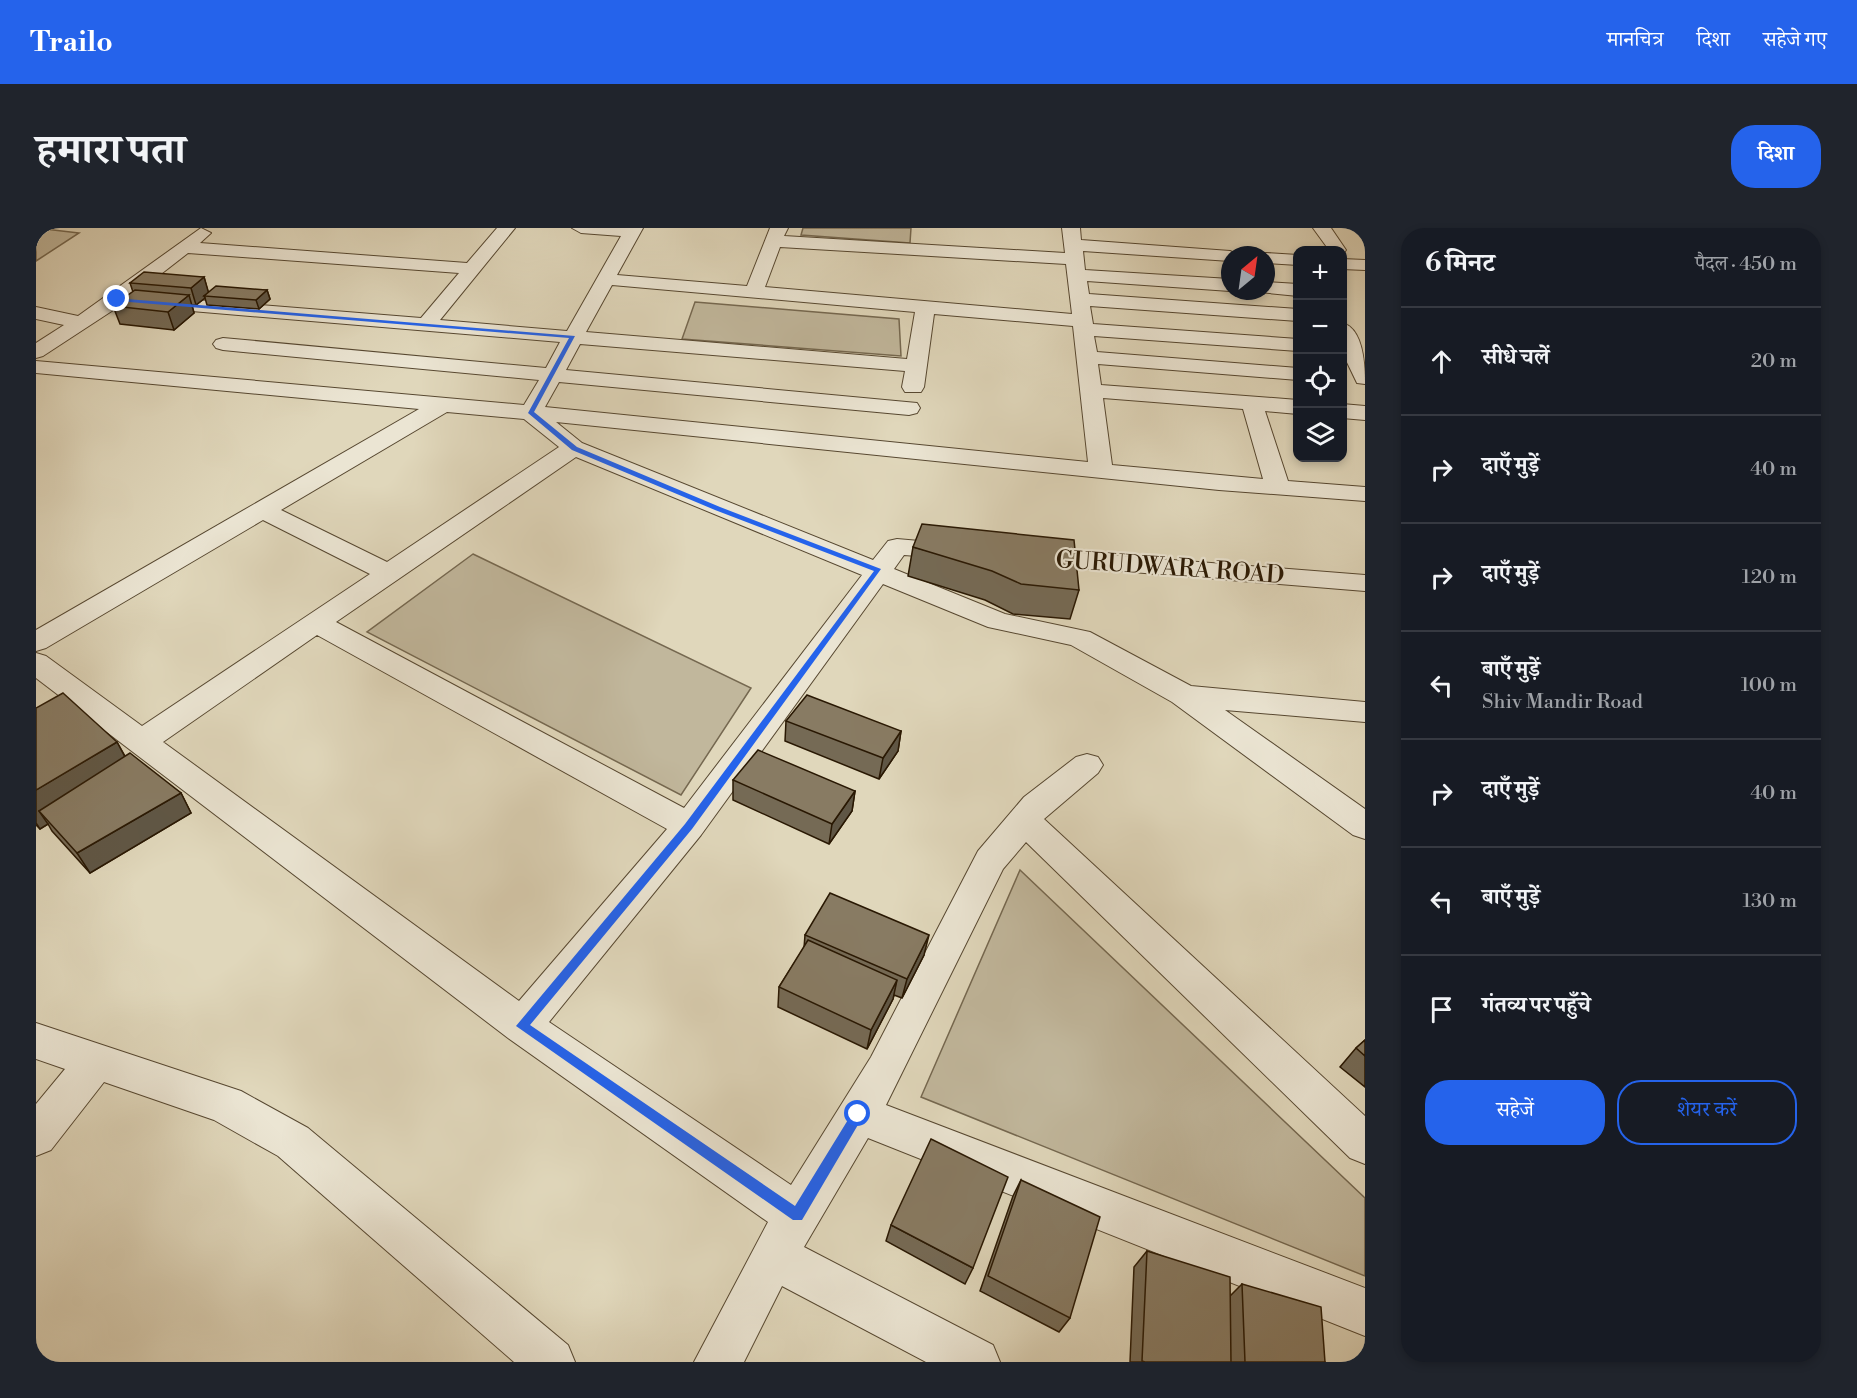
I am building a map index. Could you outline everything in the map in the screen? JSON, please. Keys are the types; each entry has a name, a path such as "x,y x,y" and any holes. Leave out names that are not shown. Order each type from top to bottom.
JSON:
{"street":[{"path":"37,355 117,299 208,228"},
{"path":"426,325 506,228"},
{"path":"531,413 632,230 581,228"},
{"path":"928,250 931,228"},
{"path":"1154,228 1161,251"},
{"path":"1323,228 1334,246"},
{"path":"753,294 776,234 928,250 1161,251 1221,255"},
{"path":"183,247 472,269"},
{"path":"1074,252 1221,283"},
{"path":"1074,252 1101,471"},
{"path":"1275,259 1293,260"},
{"path":"1347,260 1365,265"},
{"path":"605,279 1293,345"},
{"path":"1275,289 1293,290"},
{"path":"117,299 918,366"},
{"path":"1079,299 1293,315"},
{"path":"899,450 918,366 925,309"},
{"path":"36,314 82,323"},
{"path":"1347,327 1365,327"},
{"path":"223,344 909,408"},
{"path":"1348,349 1365,379"},
{"path":"37,355 442,405 1101,471 1365,494"},
{"path":"1086,357 1293,374"},
{"path":"1347,377 1365,379"},
{"path":"1090,391 1293,407"},
{"path":"1252,404 1278,488"},
{"path":"36,642 442,405"},
{"path":"1347,411 1365,413"},
{"path":"531,413 574,448 717,509 879,570 998,621 1080,638 1183,695 1365,826"},
{"path":"140,742 318,624 574,448"},
{"path":"262,510 391,574"},
{"name":"GURUDWARA ROAD","path":"879,570 897,547 1365,583"},
{"path":"522,1026 689,826 879,570"},
{"path":"318,624 689,826"},
{"path":"36,663 522,1026 797,1215"},
{"path":"1183,695 1365,712"},
{"path":"718,1362 773,1256 885,1070 990,861 1036,806 1087,765"},
{"path":"1024,819 1365,1144"},
{"path":"36,1041 226,1105 293,1142 551,1362"},
{"path":"36,1136 96,1062"},
{"path":"858,1114 1365,1312"},
{"path":"773,1256 976,1362"}],"shaded area":[{"path":"36,228 79,233 36,261"},
{"path":"803,228 911,228 910,243 801,235"},
{"path":"695,302 899,319 901,356 682,339"},
{"path":"473,554 751,688 681,795 367,632"},
{"path":"1020,870 1365,1198 1365,1276 921,1097"}],"building":[{"path":"144,272 204,277 191,288 130,283"},
{"path":"216,286 267,290 256,300 204,296"},
{"path":"135,290 189,295 168,312 113,306"},
{"path":"922,524 1074,540 1079,590 1021,584 992,571 913,547"},
{"path":"63,693 117,742 36,790 36,708"},
{"path":"807,695 901,731 883,758 786,721"},
{"path":"758,750 855,791 832,824 733,780"},
{"path":"130,753 181,793 77,853 39,811"},
{"path":"830,893 929,935 907,979 805,935"},
{"path":"808,940 897,980 871,1030 779,987"},
{"path":"1365,1040 1365,1056 1356,1048"},
{"path":"931,1139 1008,1177 973,1268 891,1225"},
{"path":"1021,1180 1100,1217 1070,1318 988,1276"},
{"path":"1147,1251 1230,1277 1231,1362 1142,1361"},
{"path":"1242,1284 1321,1307 1325,1362 1245,1362"}],"route":[{"path":"117,299 573,337 531,413 574,448 717,509 879,570 689,826 522,1026 797,1215 858,1114"}]}
